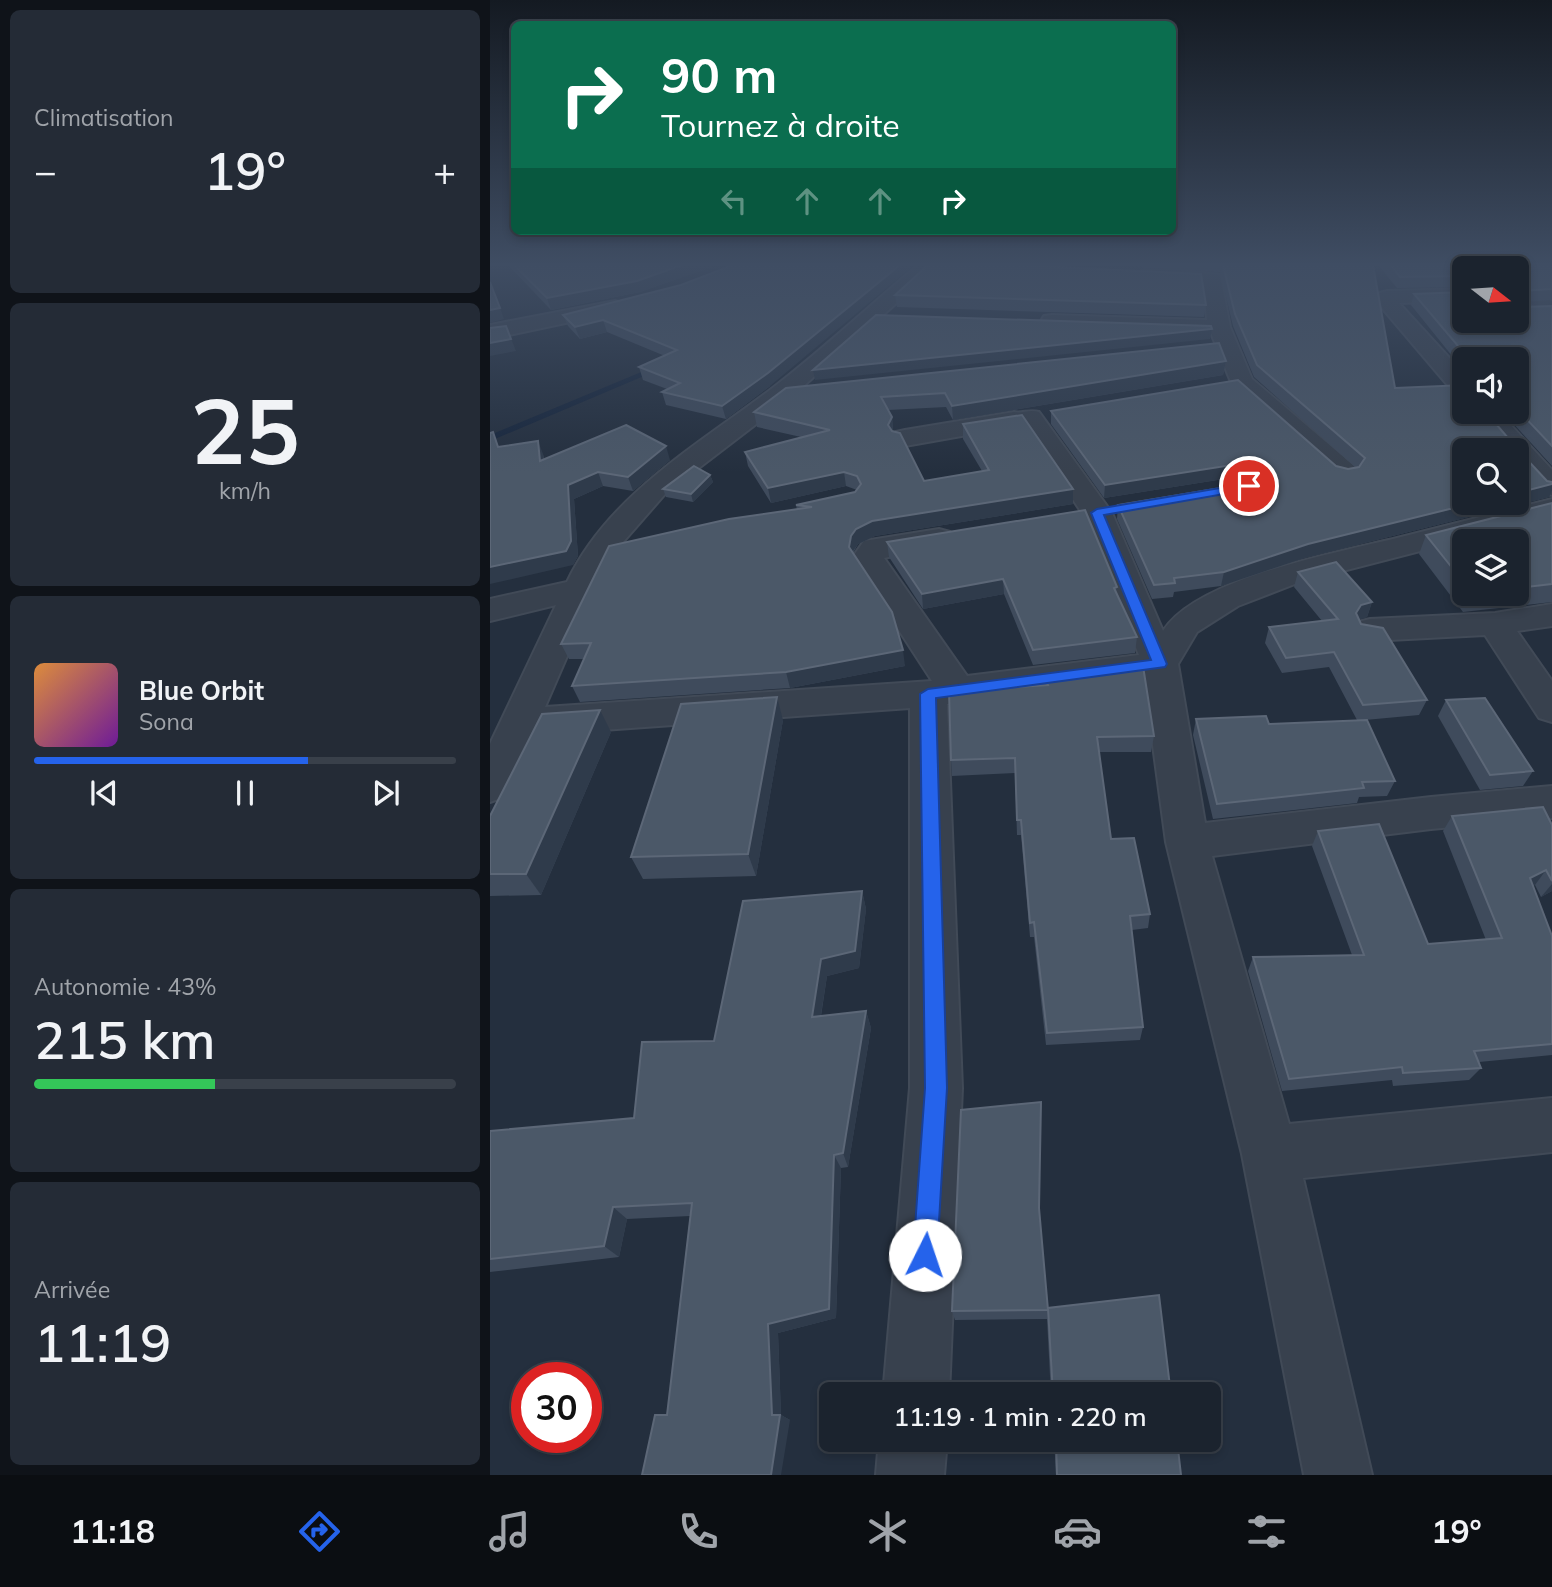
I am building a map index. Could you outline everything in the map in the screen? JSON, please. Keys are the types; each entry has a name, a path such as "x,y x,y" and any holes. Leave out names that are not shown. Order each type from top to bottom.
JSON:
{"street":[{"path":"490,786 596,554 655,488 781,393 847,335"},
{"path":"1198,335 1222,337"},
{"path":"1416,335 1452,375"},
{"path":"1198,350 1222,337"},
{"path":"1222,337 1241,382 1344,472"},
{"path":"1214,386 1241,382"},
{"path":"781,393 823,388"},
{"path":"905,438 1043,415 1098,513 1160,664 1186,842 1270,1154 1338,1475"},
{"path":"1496,424 1552,487"},
{"path":"1160,664 1184,625 1226,599 1289,575 1552,508"},
{"path":"917,1382 936,1088 943,692 868,554 875,548 967,534"},
{"path":"596,554 649,542"},
{"path":"490,610 578,590"},
{"path":"1370,630 1495,624 1552,615"},
{"path":"1495,624 1552,709"},
{"path":"520,722 943,692 1160,664"},
{"path":"1186,842 1431,813 1552,802"},
{"path":"1270,1154 1552,1125"},
{"path":"910,1475 912,1452"}],"building":[{"path":"490,335 509,335 511,339 490,343"},
{"path":"640,335 815,335 722,406 662,392 680,383 639,367 677,350"},
{"path":"853,335 1155,335 813,370"},
{"path":"1244,335 1385,335 1395,388 1452,386 1452,424 1496,424 1508,438 1452,438 1452,508 1308,544 1224,572 1174,578 1175,583 1154,585 1118,505 1263,481 1268,474 1264,465 1251,462 1105,485 1051,411 1238,380 1336,466 1348,469 1359,467 1365,458 1257,365"},
{"path":"1449,335 1552,335 1552,446 1529,422 1529,347 1459,347"},
{"path":"1219,343 1226,361 952,406 945,393 881,397 892,417 888,425 892,431 900,433 924,481 989,470 963,424 1022,415 1073,489 872,521 856,529 851,536 849,547 892,612 903,650 786,672 572,686 591,643 561,644 609,546 729,519 812,507 796,505 855,492 861,484 857,476 844,472 768,488 745,452 830,430 754,412 786,388"},
{"path":"626,425 666,446 628,477 598,472 568,485 571,541 566,551 490,567 490,433 493,432 498,447 538,441 540,461"},
{"path":"1529,462 1547,481 1552,482 1529,490"},
{"path":"694,466 710,475 691,494 663,489"},
{"path":"1552,503 1552,584 1529,587 1529,529 1452,529 1452,568 1426,535 1505,515 1529,515 1529,509"},
{"path":"1085,510 1117,587 1114,588 1137,637 1033,650 1003,579 922,594 887,542"},
{"path":"1336,562 1372,602 1361,605 1356,613 1361,624 1383,628 1427,700 1363,705 1334,652 1286,658 1269,627 1338,619 1298,572"},
{"path":"1143,666 1154,736 1097,737 1111,839 1134,838 1150,914 1130,916 1143,1027 1047,1033 1034,922 1030,923 1021,820 1017,820 1015,758 951,760 949,691 1048,685 1045,678"},
{"path":"777,697 748,854 631,857 681,704"},
{"path":"1485,698 1533,771 1490,775 1446,700"},
{"path":"600,710 526,874 490,874 490,816 542,714"},
{"path":"1266,716 1269,724 1367,720 1395,781 1362,782 1364,788 1217,804 1196,719"},
{"path":"1543,807 1552,825 1552,881 1546,870 1530,878 1552,936 1552,1044 1474,1051 1481,1068 1403,1073 1402,1067 1289,1079 1253,957 1364,955 1318,831 1379,824 1428,944 1502,938 1452,816"},
{"path":"862,891 855,951 821,959 812,1017 866,1011 843,1153 834,1155 829,1309 768,1324 772,1415 780,1415 771,1475 642,1475 655,1415 667,1415 692,1203 613,1207 604,1246 490,1259 490,1131 634,1118 642,1042 714,1041 743,901"},
{"path":"1041,1102 1039,1208 1048,1310 952,1311 961,1110"},
{"path":"1159,1295 1169,1382 1052,1382 1048,1308"},
{"path":"1056,1452 1178,1452 1181,1475 1057,1475"}],"waterway":[{"path":"490,438 654,370"}],"route":[{"path":"925,1255 936,1088 928,694 1160,664 1097,513 1249,486"}]}
